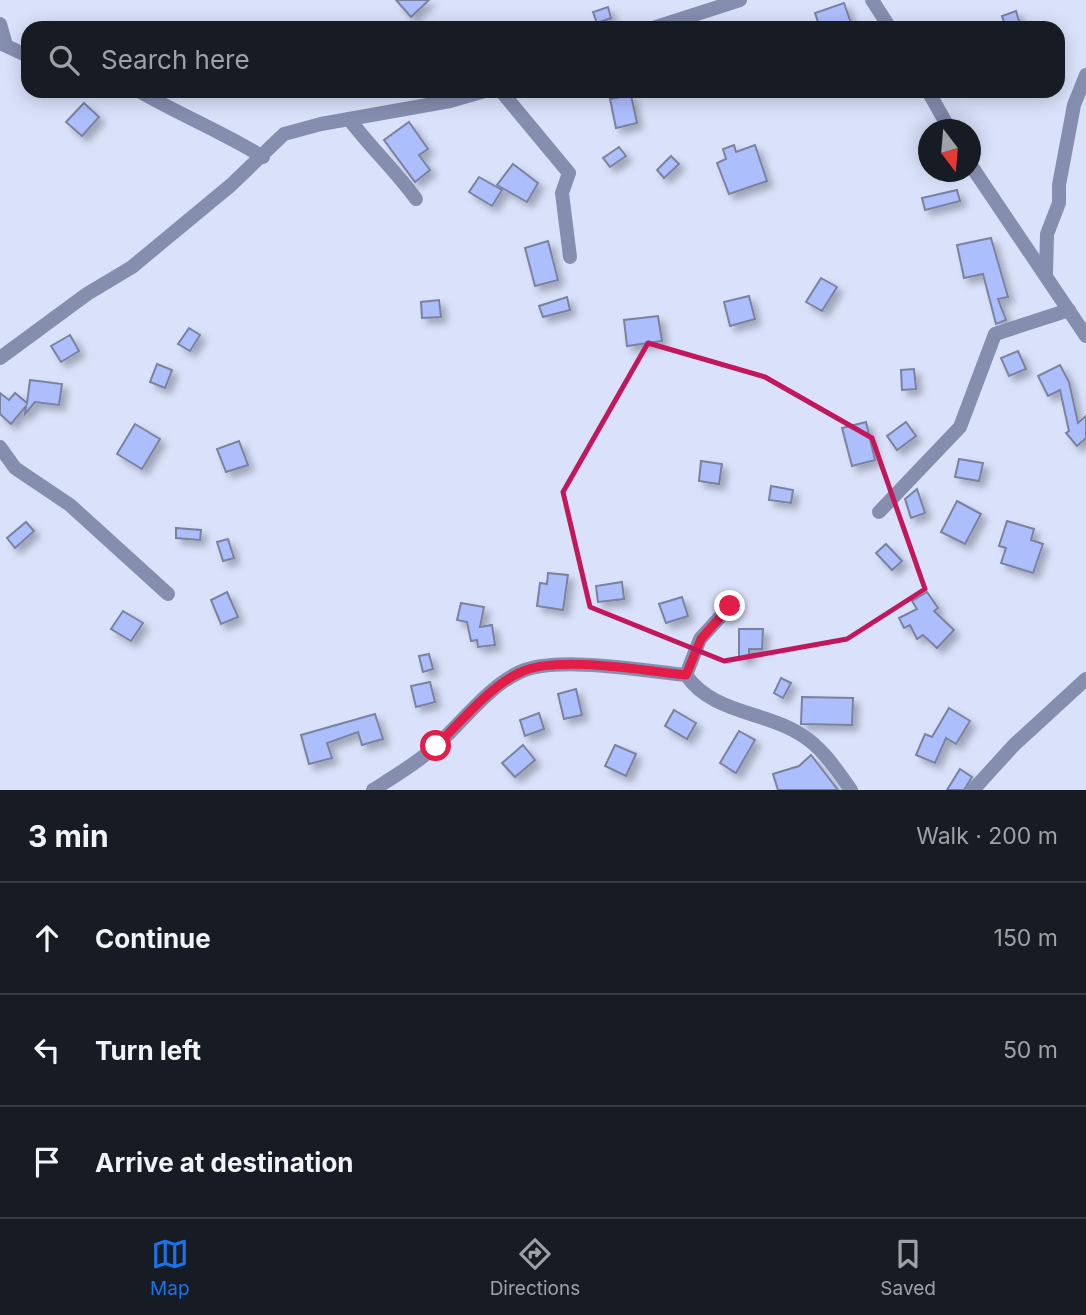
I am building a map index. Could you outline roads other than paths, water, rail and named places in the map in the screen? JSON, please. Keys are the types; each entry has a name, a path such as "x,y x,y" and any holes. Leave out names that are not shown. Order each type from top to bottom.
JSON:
{"street":[{"path":"675,21 740,0"},
{"path":"872,0 886,21"},
{"path":"0,24 3,44 21,53"},
{"path":"1046,273 1047,234 1059,203 1059,185 1074,105 1086,75"},
{"path":"151,98 221,131 263,157"},
{"path":"0,358 87,294 132,267 263,157 284,134 460,98"},
{"path":"507,98 569,173 562,192 570,257"},
{"path":"932,98 944,119"},
{"path":"349,119 369,145 386,158 416,199"},
{"path":"981,181 1086,335"},
{"path":"879,512 960,427 995,334 1069,310"},
{"path":"0,447 15,467 70,505 168,594"},
{"path":"686,675 701,639 730,606"},
{"path":"373,790 436,746 521,672 545,666 594,666 686,675 698,692 799,733 817,746 851,790"},
{"path":"974,790 1014,745 1086,679"}]}
